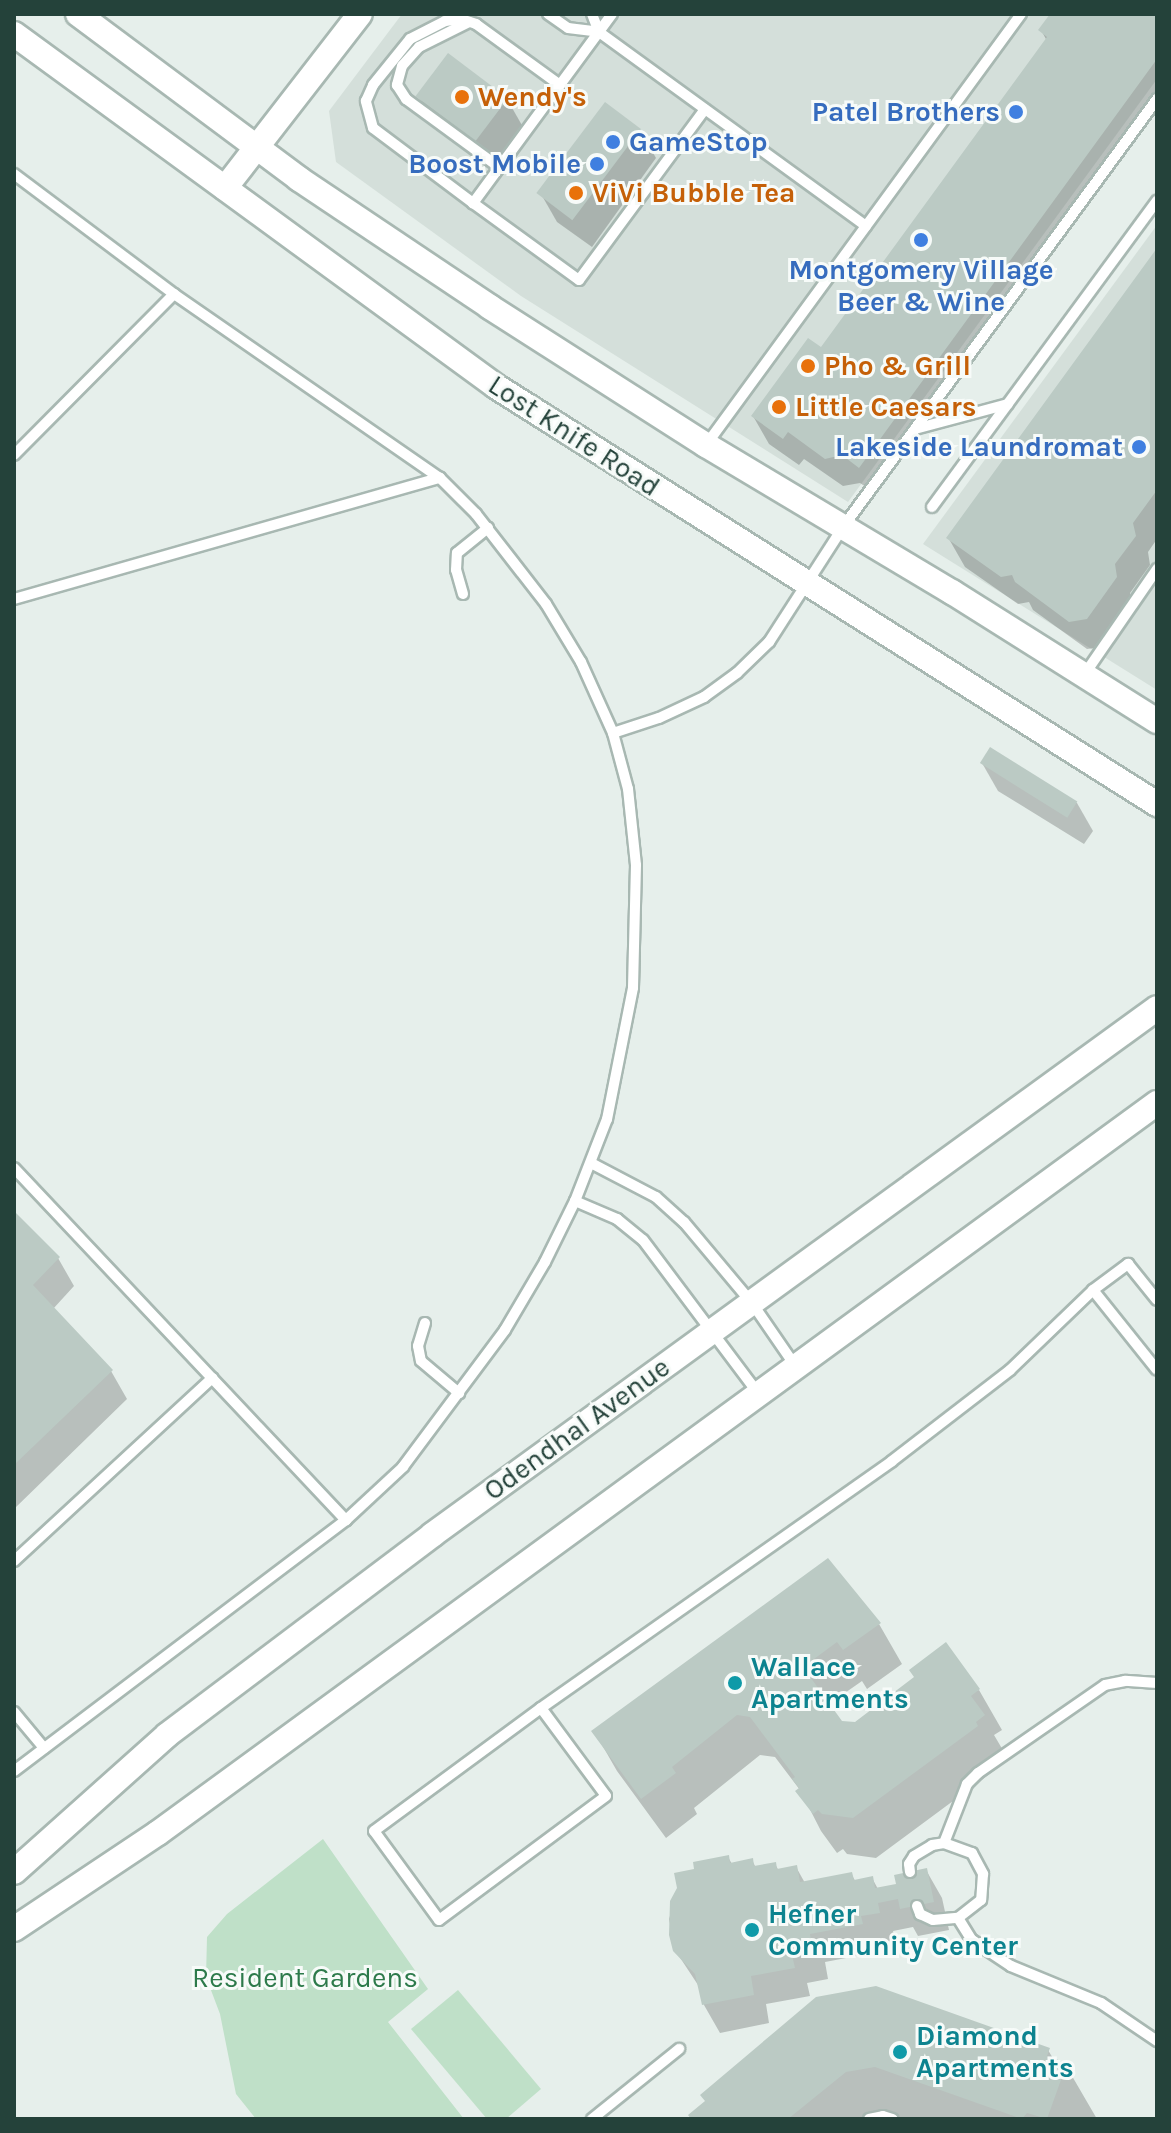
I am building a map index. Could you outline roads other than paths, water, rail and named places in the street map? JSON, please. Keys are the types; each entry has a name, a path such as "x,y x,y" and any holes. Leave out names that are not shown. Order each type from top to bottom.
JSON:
{"street":[{"path":"78,14 256,148 490,307 706,445 1157,721"},
{"path":"225,188 360,14"},
{"name":"Lost Knife Road","path":"14,34 497,387 1157,804"},
{"name":"Odendhal Avenue","path":"14,1872 167,1735 432,1535 1157,1008"},
{"path":"14,1929 158,1833 1157,1103"}],"lane":[{"path":"548,14 568,28 599,32 866,226"},
{"path":"592,14 599,32"},
{"path":"473,203 612,14"},
{"path":"706,445 1021,14"},
{"path":"560,85 471,22 445,21 410,39 373,85 366,101 369,121 379,135 579,280 705,109"},
{"path":"471,22 419,47 402,66 397,85 406,99 499,167"},
{"path":"613,733 659,718 704,697 737,673 769,642 843,527 1157,99"},
{"path":"14,174 174,294 440,478 488,528 546,604 581,662 613,733 628,789 636,865 633,988 609,1108 591,1163 575,1201 529,1289 459,1393 403,1467 346,1520 14,1771"},
{"path":"932,507 1157,201"},
{"path":"14,455 174,294"},
{"path":"915,429 1008,404"},
{"path":"14,599 440,478"},
{"path":"463,594 456,570 457,553 488,528"},
{"path":"1084,675 1157,569"},
{"path":"591,1163 656,1197 693,1232 752,1303 797,1368"},
{"path":"14,1168 346,1520"},
{"path":"575,1201 617,1219 643,1240 759,1394"},
{"path":"541,1708 606,1796 439,1920 374,1831 541,1708 892,1461 1010,1370 1093,1290 1128,1264 1157,1300"},
{"path":"1093,1290 1157,1370"},
{"path":"425,1323 418,1346 421,1361 459,1393"},
{"path":"14,1561 212,1378"},
{"path":"944,1843 967,1784 978,1773 1105,1685 1125,1681 1157,1683"},
{"path":"14,1712 44,1748"},
{"path":"910,1872 909,1864 914,1856 932,1845 944,1843 972,1853 983,1874 981,1900 958,1918 933,1920 920,1914 917,1906"},
{"path":"958,1918 972,1940 990,1956 1101,2003 1157,2041"},
{"path":"592,2119 679,2049"},
{"path":"869,2119 883,2116 893,2119"}],"place":[{"name":"Wendy's","path":"462,97"},
{"name":"Patel Brothers","path":"1016,112"},
{"name":"GameStop","path":"613,142"},
{"name":"Boost Mobile","path":"597,164"},
{"name":"ViVi Bubble Tea","path":"576,193"},
{"name":"Montgomery Village Beer & Wine","path":"921,240"},
{"name":"Pho & Grill","path":"808,366"},
{"name":"Little Caesars","path":"779,407"},
{"name":"Lakeside Laundromat","path":"1139,447"},
{"name":"Wallace Apartments","path":"735,1683"},
{"name":"Hefner Community Center","path":"752,1930"},
{"name":"Diamond Apartments","path":"900,2052"}],"park label":[{"name":"Resident Gardens","path":"305,1978"}]}
